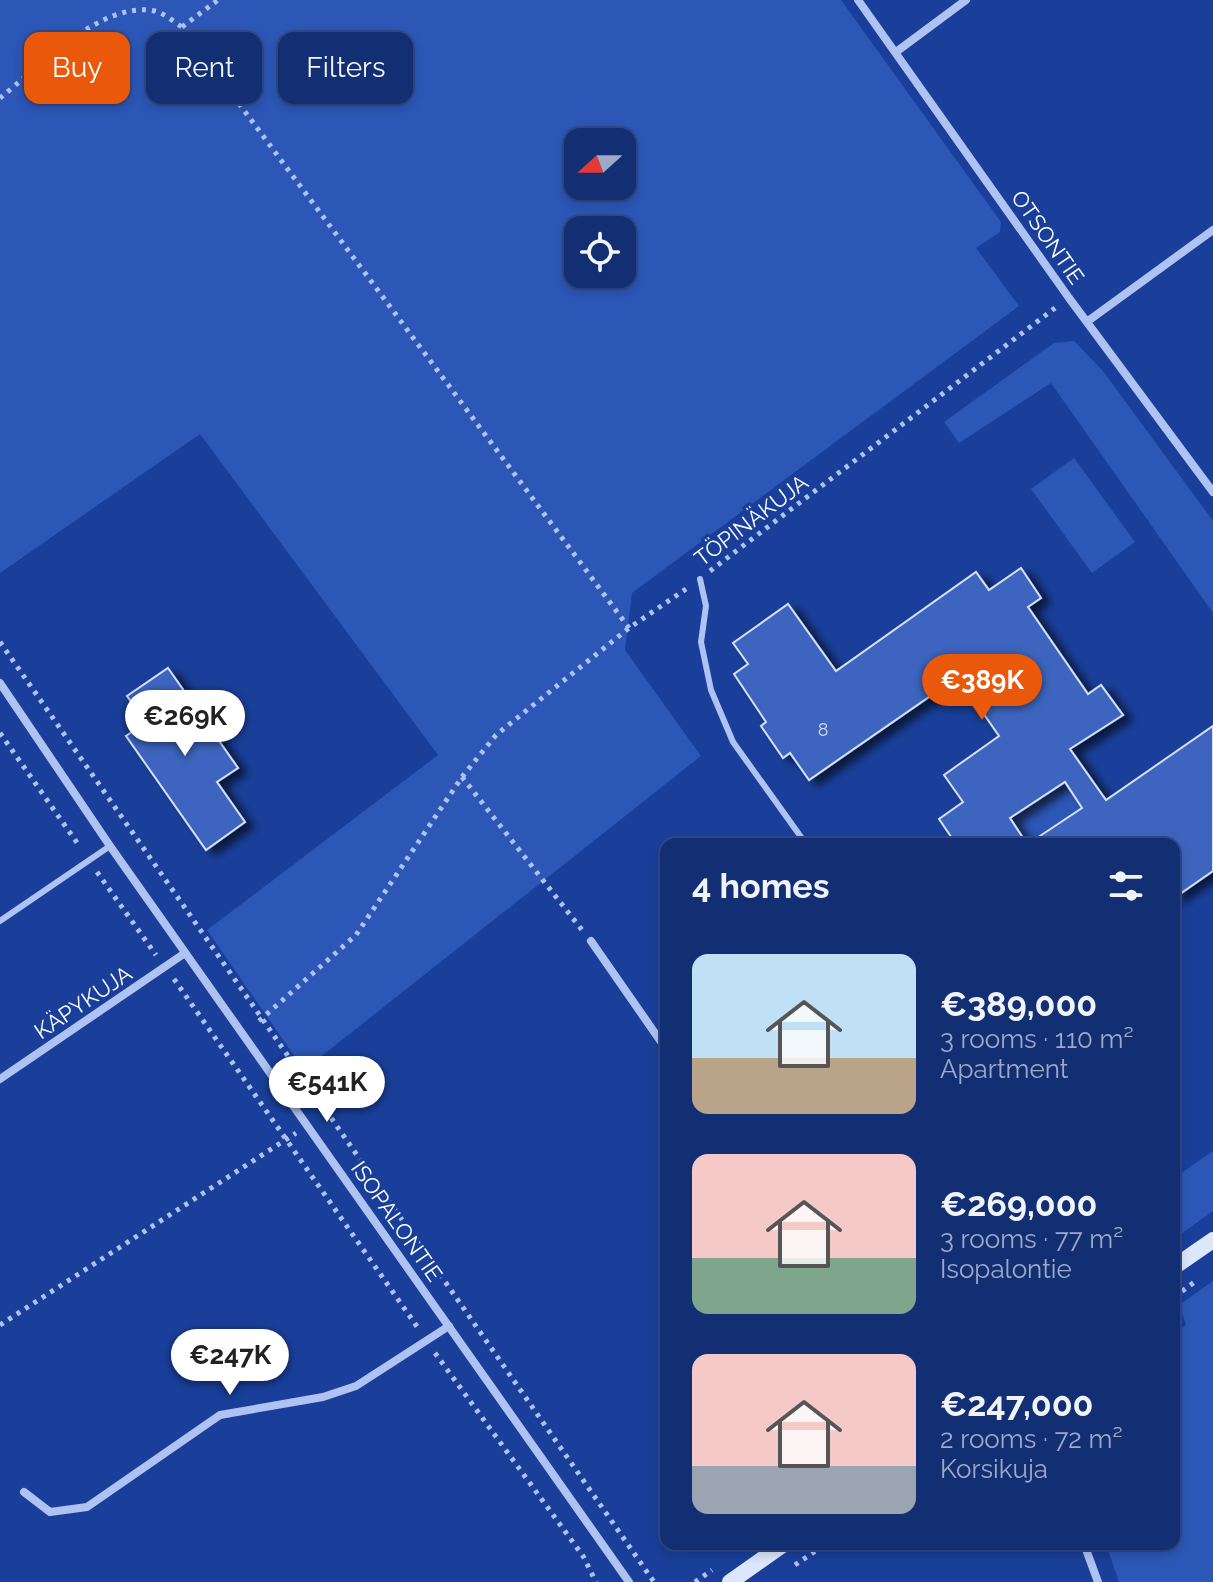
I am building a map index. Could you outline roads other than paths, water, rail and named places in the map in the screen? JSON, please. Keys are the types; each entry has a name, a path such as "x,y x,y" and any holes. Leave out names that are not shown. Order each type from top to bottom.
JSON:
{"street":[{"name":"OTSONTIE","path":"858,0 1069,298 1213,492"},
{"path":"896,52 966,0"},
{"path":"1088,321 1213,230"},
{"name":"ISOPALONTIE","path":"0,683 110,846 627,1581"},
{"path":"591,941 660,1040"},
{"name":"KÄPYKUJA","path":"0,1079 166,969 185,953"},
{"path":"1180,1263 1213,1240"},
{"path":"24,1492 50,1512 87,1507 220,1415 323,1397 356,1386 449,1326"},
{"path":"730,1582 775,1550"},
{"path":"1086,1550 1098,1582"}],"lane":[{"path":"700,579 706,606 701,642 711,690 733,742 802,838"},
{"path":"0,921 110,846"}]}
